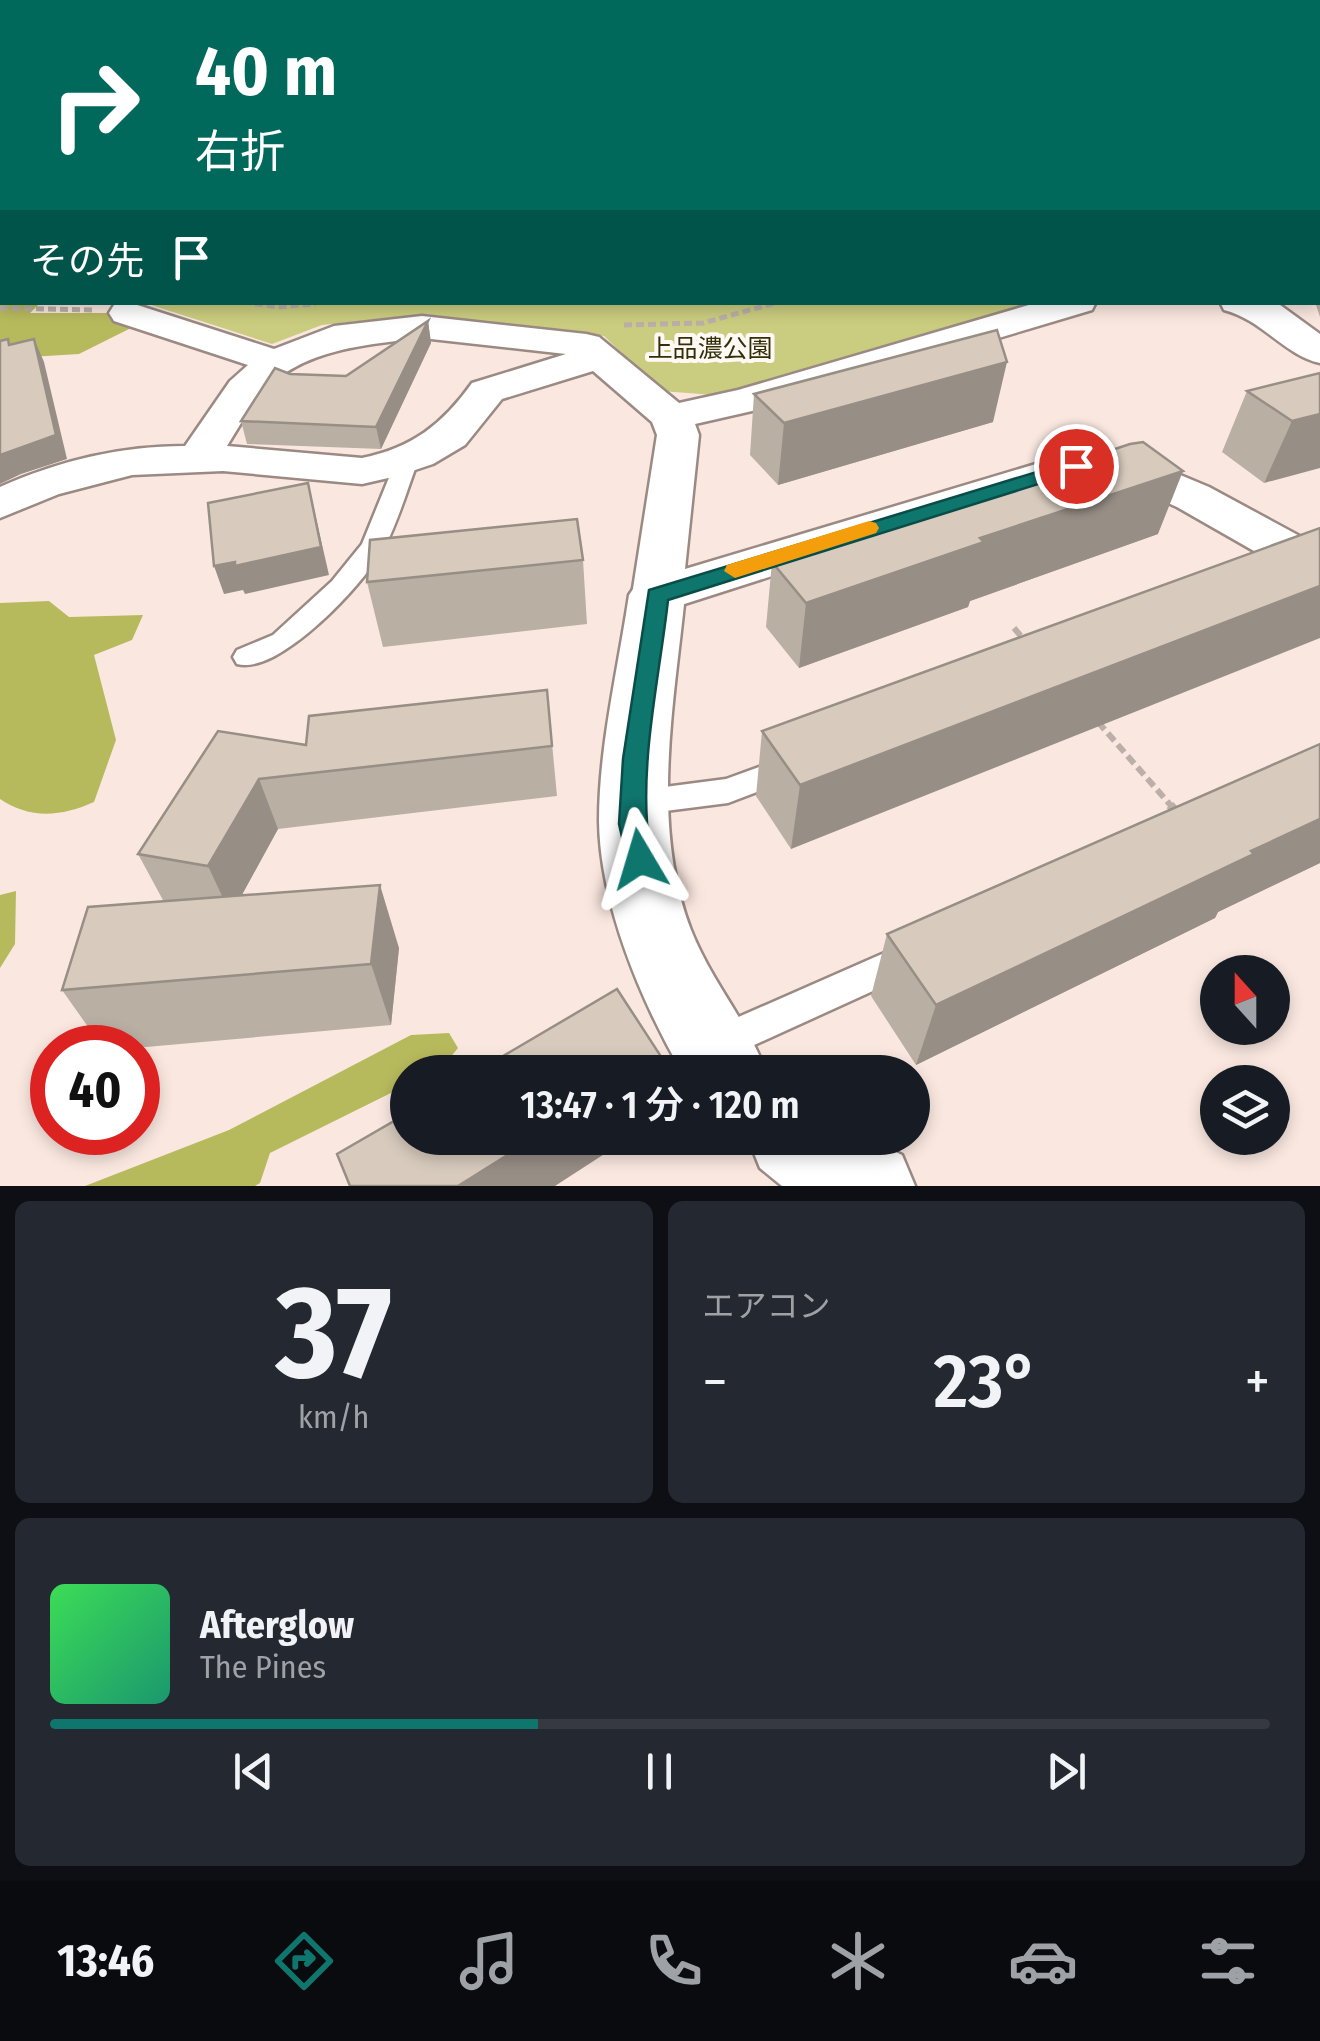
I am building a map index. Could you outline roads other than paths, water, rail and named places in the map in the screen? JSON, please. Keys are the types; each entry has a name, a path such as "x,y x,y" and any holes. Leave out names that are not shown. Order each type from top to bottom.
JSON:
{"street":[{"path":"671,416 747,400 1069,305"},
{"path":"1248,305 1260,308 1320,352"},
{"path":"127,313 276,362"},
{"path":"197,459 244,389 276,362 334,337 422,327 586,345 671,416 678,435 633,824 654,928 689,1011 716,1055"},
{"path":"0,504 62,475 136,458 362,470 408,458 461,431 486,391 600,356"},
{"path":"657,595 919,527 1076,466 1126,468 1193,497 1306,571"},
{"path":"810,1155 871,1186"}],"lane":[{"path":"246,657 282,641 341,587 373,546 408,458"},
{"path":"634,804 728,791 821,755"},
{"path":"729,1055 943,943"}],"park label":[{"name":"上品濃公園","path":"710,348"}]}
